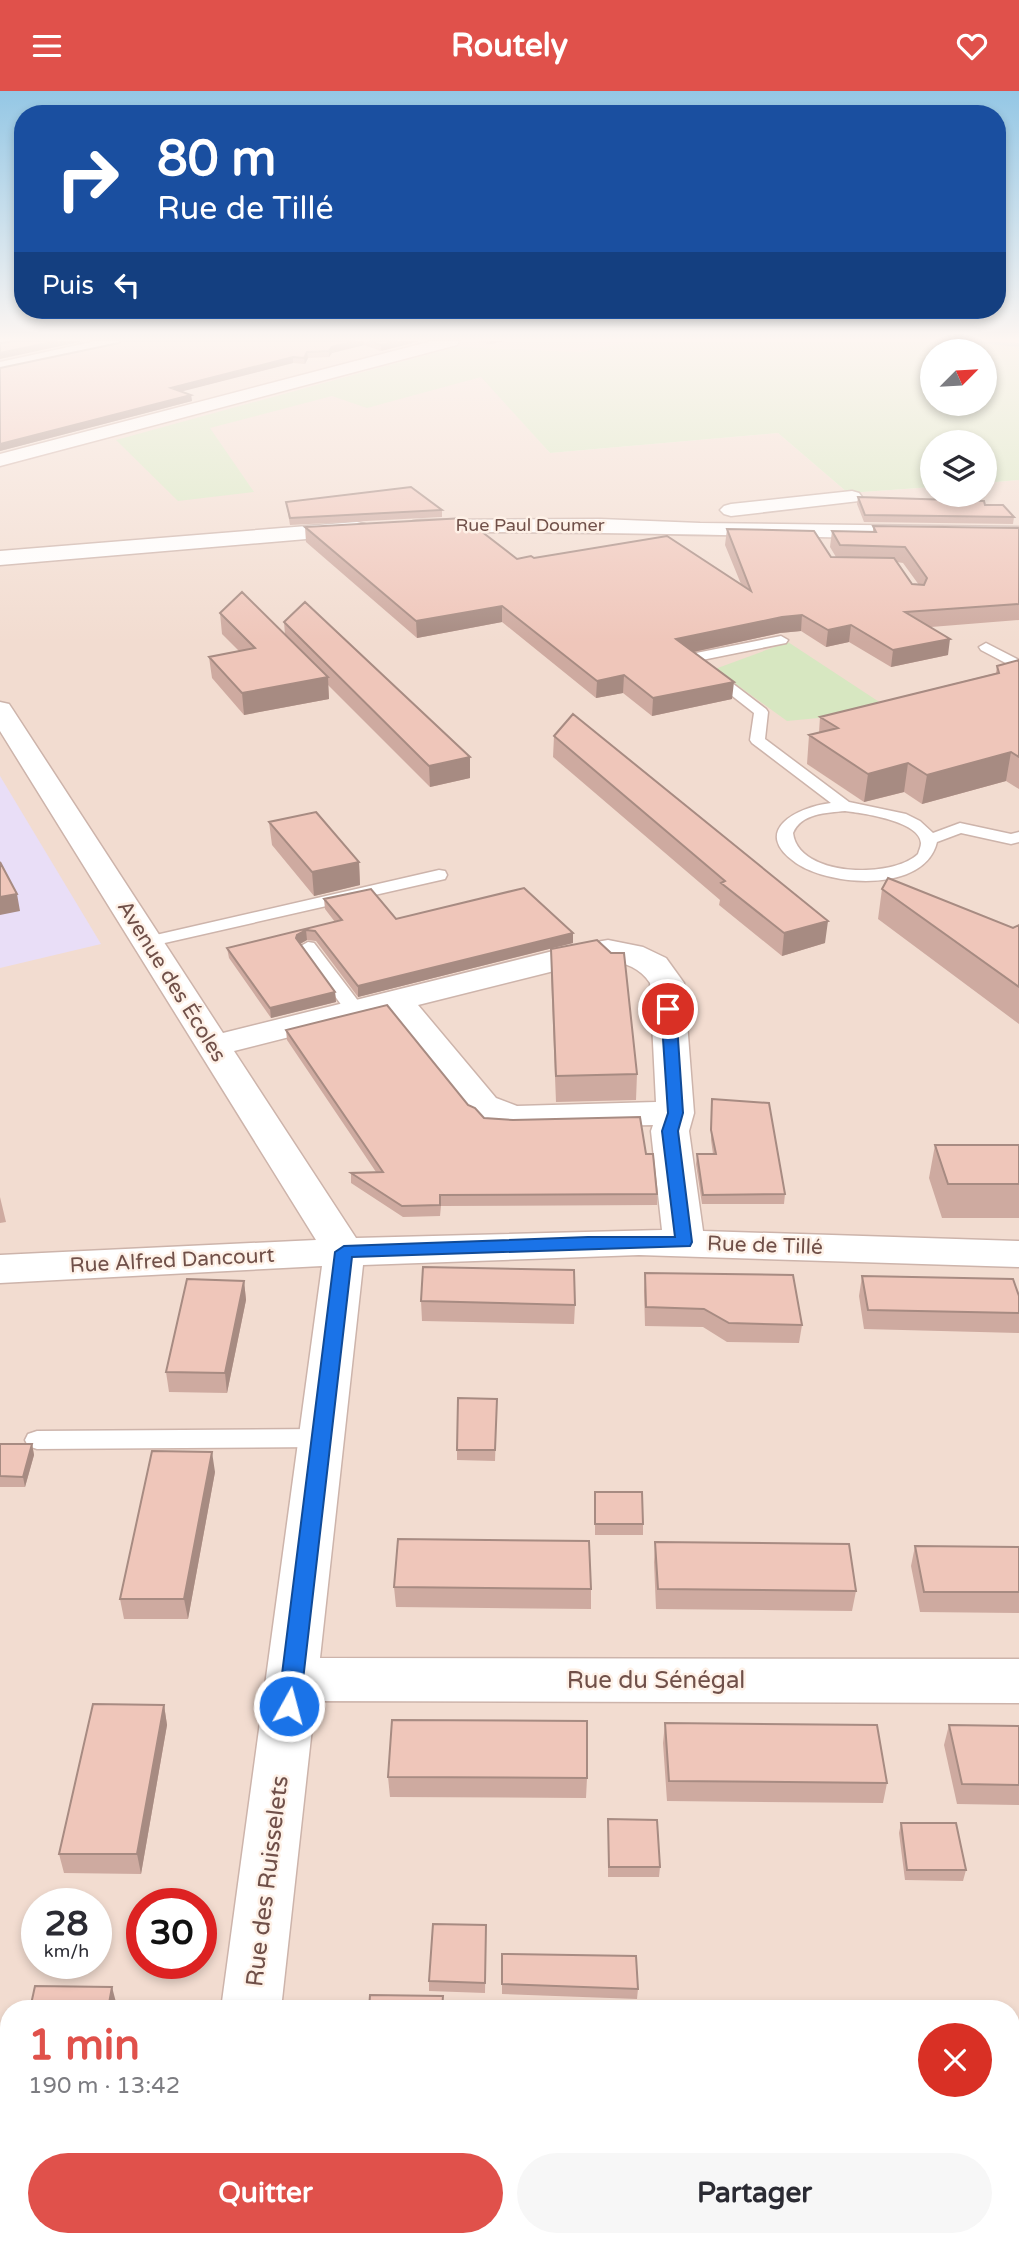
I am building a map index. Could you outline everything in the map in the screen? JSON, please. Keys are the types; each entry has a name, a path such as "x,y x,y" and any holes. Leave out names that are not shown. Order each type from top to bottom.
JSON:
{"street":[{"path":"0,460 70,442"},
{"path":"622,525 852,497"},
{"name":"Rue Paul Doumer","path":"2,569 223,538 491,524 622,525 816,537 1019,534"},
{"name":"Avenue des Écoles","path":"0,710 344,1252"},
{"path":"213,1045 573,956 608,950 631,954 654,965 667,983 676,1113 670,1131 684,1242"},
{"path":"396,1000 482,1106 513,1117 676,1113"},
{"name":"Rue de Tillé","path":"344,1252 684,1242 1019,1254"},
{"name":"Rue Alfred Dancourt","path":"0,1269 344,1252"},
{"name":"Rue des Ruisselets","path":"252,2000 344,1252"},
{"name":"Rue du Sénégal","path":"292,1679 1019,1681"}],"lane":[{"path":"781,640 691,658 761,712 757,740 845,806"},
{"path":"986,647 1019,666"},
{"path":"845,806 878,810 907,820 921,829 928,840 928,852 920,862 905,870 859,875 812,865 795,855 786,844 784,832 791,822 804,814 845,806"},
{"path":"928,840 960,828 1016,840"},
{"path":"147,942 439,875"},
{"path":"308,947 355,1010"},
{"path":"37,1440 321,1438"}],"shaded area":[{"path":"0,442 540,442 550,453 680,442 788,442 848,493 920,488 920,507 997,507 997,482 1019,480 1019,2000 0,2000"},
{"path":"0,776 101,944 0,968"}],"green space":[{"path":"118,442 219,442 254,492 178,501"},
{"path":"540,442 680,442 550,453"},
{"path":"788,442 920,442 920,488 848,493"},
{"path":"997,442 1019,442 1019,480 997,482"},
{"path":"788,642 893,711 787,721 715,669"}],"building":[{"path":"411,487 442,510 290,518 286,502"},
{"path":"858,497 920,499 920,507 1003,505 1014,517 865,515"},
{"path":"464,518 517,559 667,536 751,591 727,529 814,531 831,557 894,558 912,584 924,585 927,578 905,547 840,545 832,531 876,532 873,526 1019,528 1019,604 905,612 950,639 893,650 851,625 828,630 802,615 676,639 734,682 653,698 624,675 597,681 502,606 416,621 305,527"},
{"path":"242,592 328,677 242,693 209,657 255,648 220,613"},
{"path":"305,602 470,757 429,766 284,622"},
{"path":"1019,660 1019,757 1011,752 927,775 908,763 868,774 809,735 838,728 820,717 999,673 997,666"},
{"path":"573,714 828,921 784,933 721,883 725,881 554,736"},
{"path":"316,812 359,862 312,872 269,822"},
{"path":"0,862 17,894 0,897"},
{"path":"888,878 1013,928 1019,925 1019,987 882,889"},
{"path":"524,888 573,933 358,986 315,931 306,930 296,938 335,992 270,1008 227,948 342,920 324,899 371,889 396,919"},
{"path":"597,940 611,953 624,953 637,1074 556,1076 551,949"},
{"path":"387,1005 468,1105 484,1118 513,1120 640,1117 646,1154 653,1154 657,1194 440,1195 440,1205 402,1206 351,1173 383,1172 286,1030"},
{"path":"712,1099 769,1103 785,1194 703,1195 697,1154 716,1154 711,1130"},
{"path":"935,1145 1019,1145 1019,1184 948,1184"},
{"path":"423,1267 574,1270 575,1305 421,1301"},
{"path":"645,1273 793,1275 802,1325 729,1323 704,1309 646,1307"},
{"path":"862,1276 1013,1279 1019,1296 1019,1313 868,1310"},
{"path":"187,1279 244,1281 225,1373 166,1372"},
{"path":"458,1398 497,1399 495,1450 457,1450"},
{"path":"0,1444 32,1444 23,1477 0,1476"},
{"path":"152,1451 212,1452 184,1599 120,1599"},
{"path":"595,1492 642,1492 643,1524 595,1524"},
{"path":"398,1539 589,1541 591,1589 394,1587"},
{"path":"655,1542 849,1544 856,1591 658,1589"},
{"path":"915,1546 1019,1547 1019,1592 924,1592"},
{"path":"93,1704 164,1705 137,1854 59,1854"},
{"path":"392,1720 587,1721 587,1778 388,1777"},
{"path":"665,1723 877,1725 887,1783 669,1781"},
{"path":"949,1725 1019,1726 1019,1785 962,1784"},
{"path":"608,1819 657,1820 660,1867 609,1867"},
{"path":"901,1823 956,1823 966,1870 907,1870"},
{"path":"433,1924 486,1925 485,1983 429,1981"},
{"path":"502,1954 636,1956 638,1989 502,1984"},
{"path":"35,1986 112,1987 110,2000 32,2000"},
{"path":"370,1995 443,1996 443,2000 370,2000"}],"route":[{"path":"289,1706 344,1252 684,1242 670,1131 676,1113 668,1009"}]}
